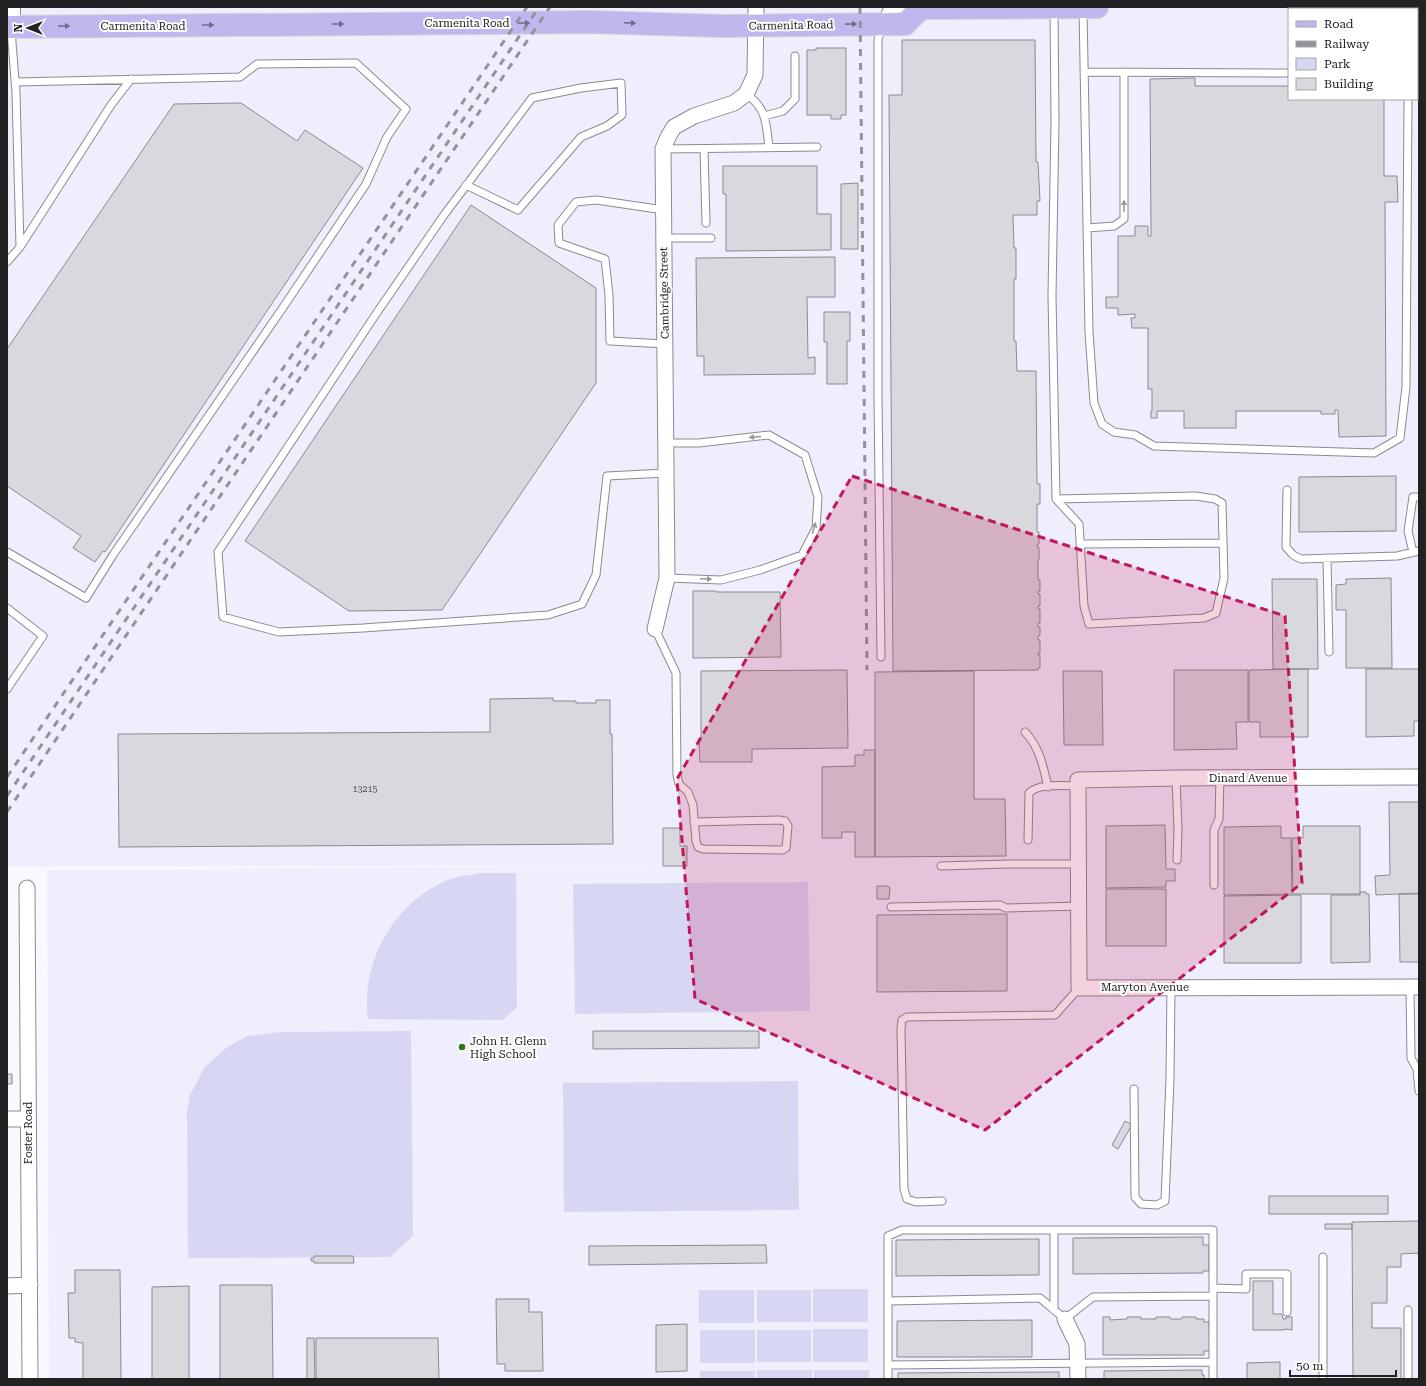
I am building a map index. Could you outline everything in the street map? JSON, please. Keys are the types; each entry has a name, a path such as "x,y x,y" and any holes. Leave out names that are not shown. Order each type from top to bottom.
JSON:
{"main road":[{"name":"Carmenita Road","path":"10,20 591,22 723,26 756,16 905,24 918,8 1097,7"}],"street":[{"path":"746,94 755,75 756,16"},
{"name":"Cambridge Street","path":"655,629 666,578 663,149 674,127 694,116 734,103 746,94"},
{"name":"Dinard Avenue","path":"1078,783 1176,778 1419,777"},
{"path":"1078,783 1079,988"},
{"name":"Foster Road","path":"26,888 30,1379"},
{"name":"Maryton Avenue","path":"1079,988 1415,987"},
{"path":"7,1119 28,1119"},
{"path":"7,1286 30,1285"},
{"path":"1060,1314 1077,1344 1078,1379"}],"lane":[{"path":"1054,7 1055,122 1052,296 1056,499 1079,524 1084,606 1089,624 1204,618 1216,613 1224,578 1222,503 1214,499 1196,496 1056,499"},
{"path":"1083,7 1089,340 1094,403 1102,424 1114,432 1134,435 1154,446 1374,453 1400,438 1406,388 1408,100"},
{"path":"10,20 15,82 20,247"},
{"path":"881,657 878,395 878,40 883,24"},
{"path":"764,116 783,111 795,99 795,56"},
{"path":"7,552 86,598 113,555 366,184 387,137 406,109 356,63 257,64 240,77 15,82"},
{"path":"1084,72 1288,73"},
{"path":"1087,228 1114,226 1124,219 1124,72"},
{"path":"7,262 20,247 112,105 131,80"},
{"path":"466,185 518,210 581,137 607,126 622,115 621,83 581,88 532,98 466,185 376,314 218,552 223,617 279,632 363,628 548,615 582,604 596,575 607,476 666,473"},
{"path":"746,94 755,100 763,111 769,147"},
{"path":"663,149 817,147"},
{"path":"704,149 706,223"},
{"path":"664,210 596,200 576,202 558,225 559,243 605,259 609,295 610,341 665,344"},
{"path":"664,238 711,238"},
{"path":"666,443 699,443 769,435 805,455 818,497 816,528 802,554 760,570 721,580 666,578"},
{"path":"1287,490 1286,547 1301,559 1397,556 1416,551 1408,531 1413,498 1419,497"},
{"path":"1080,544 1223,543"},
{"path":"1327,558 1329,652"},
{"path":"7,608 43,636 7,689"},
{"path":"655,629 676,673 677,775 679,784 688,792 692,805 696,841 698,847 703,850 782,850 786,848 788,826 786,821 694,822"},
{"path":"1026,732 1034,741 1040,756 1048,786"},
{"path":"1176,778 1178,830 1177,860"},
{"path":"1214,885 1214,830 1218,819 1220,778"},
{"path":"1028,840 1029,793 1039,787 1078,783"},
{"path":"941,866 1078,864"},
{"path":"891,906 1000,905 1006,908 1079,906"},
{"path":"1134,1089 1135,1197 1141,1204 1157,1205 1165,1201 1170,1080 1171,987"},
{"path":"1415,987 1411,1058 1417,1069 1419,1091"},
{"path":"942,1201 916,1202 907,1199 904,1189 901,1037 902,1020 907,1016 1056,1015 1079,988"},
{"path":"888,1379 888,1236 902,1230 1213,1230 1213,1379"},
{"path":"1054,1230 1060,1314"},
{"path":"1323,1257 1323,1379"},
{"path":"1213,1288 1246,1289 1246,1274 1287,1274 1288,1312"},
{"path":"1060,1314 1094,1297 1213,1296"},
{"path":"888,1301 1040,1298 1060,1314"},
{"path":"1408,1310 1408,1379"},
{"path":"888,1365 1213,1362"}],"highlighted area":[{"path":"852,476 1285,616 1302,883 985,1130 695,999 677,779"}],"shaded area":[{"path":"7,7 1419,7 1419,1379 49,1379 47,870 755,865 7,867"}],"green space":[{"path":"481,873 516,873 517,1007 503,1020 368,1019 367,998 370,976 376,956 385,936 397,918 412,903 429,890 448,880"},
{"path":"808,882 810,1011 575,1014 573,884"},
{"path":"411,1031 413,1236 390,1257 188,1258 187,1112 190,1095 204,1068 226,1048 247,1036 281,1032"},
{"path":"798,1081 799,1210 564,1212 563,1083"},
{"path":"813,1289 868,1289 868,1322 813,1322"},
{"path":"699,1290 754,1290 754,1323 699,1323"},
{"path":"757,1290 811,1290 811,1322 757,1322"},
{"path":"813,1329 868,1329 868,1362 813,1362"},
{"path":"700,1330 755,1330 755,1363 700,1363"},
{"path":"757,1330 811,1330 811,1362 757,1362"},
{"path":"757,1370 812,1370 812,1379 757,1379"},
{"path":"814,1370 869,1370 869,1379 814,1379"},
{"path":"700,1371 755,1371 755,1379 700,1379"}],"building":[{"path":"902,40 1035,40 1036,162 1038,162 1040,201 1037,201 1037,215 1013,215 1014,248 1016,248 1016,279 1014,279 1014,341 1016,341 1017,371 1036,371 1037,484 1040,484 1040,504 1037,504 1037,532 1039,532 1039,544 1037,545 1037,547 1039,547 1038,580 1040,580 1040,591 1038,591 1038,594 1040,594 1040,606 1038,606 1038,609 1040,609 1040,623 1038,623 1038,627 1040,627 1040,635 1038,636 1038,640 1040,640 1040,653 1038,653 1038,655 1040,655 1040,668 1038,668 1038,670 893,671 889,95 902,95"},
{"path":"816,48 846,48 846,115 841,115 841,119 831,119 831,115 807,115 807,50 816,50"},
{"path":"1195,78 1195,86 1288,86 1288,100 1384,100 1384,176 1397,176 1398,202 1385,202 1386,436 1339,437 1338,410 1335,410 1335,414 1321,414 1321,411 1236,411 1236,428 1184,428 1184,411 1157,411 1157,418 1151,418 1152,389 1148,389 1148,328 1132,328 1131,318 1135,318 1135,314 1118,315 1118,308 1106,308 1106,297 1118,297 1118,236 1135,236 1135,226 1148,226 1148,236 1151,236 1150,79"},
{"path":"241,103 297,141 305,130 363,168 105,552 103,551 95,562 73,548 81,536 7,486 7,349 174,104"},
{"path":"723,166 817,166 817,214 831,214 831,250 726,251 726,194 723,194"},
{"path":"858,183 858,249 841,249 841,184"},
{"path":"471,205 596,288 596,383 442,610 349,611 245,541"},
{"path":"835,257 835,297 807,297 808,358 815,357 815,374 704,375 704,356 697,356 696,258"},
{"path":"824,312 850,312 850,341 847,341 847,384 827,384 827,342 824,342"},
{"path":"1396,476 1396,531 1299,532 1299,477"},
{"path":"1391,578 1392,668 1346,668 1346,610 1336,610 1336,585 1346,584 1346,579"},
{"path":"1272,579 1317,579 1318,669 1273,669"},
{"path":"693,591 780,592 781,657 693,658"},
{"path":"1308,669 1308,737 1260,737 1260,722 1249,722 1249,670"},
{"path":"1366,669 1419,669 1419,721 1414,721 1414,736 1366,737"},
{"path":"847,670 848,748 752,749 752,762 700,762 699,739 701,739 701,671"},
{"path":"1174,670 1248,670 1248,722 1236,722 1237,749 1174,750"},
{"path":"974,671 974,799 1005,799 1006,856 875,857 875,672"},
{"path":"1063,671 1102,671 1103,745 1064,745"},
{"path":"553,698 553,701 576,701 576,703 596,703 596,700 610,700 610,734 612,734 613,844 119,847 118,734 490,732 490,699"},
{"path":"864,750 875,750 875,857 855,857 855,832 842,832 842,838 822,838 822,767 855,766 855,755 864,755"},
{"path":"1389,802 1419,802 1419,893 1376,895 1375,876 1390,875"},
{"path":"1165,825 1166,869 1175,869 1175,881 1166,881 1166,887 1106,888 1106,826"},
{"path":"1281,826 1281,838 1291,838 1292,894 1224,895 1224,827"},
{"path":"1303,826 1360,826 1360,894 1293,894 1292,838 1303,838"},
{"path":"663,828 680,828 680,846 687,846 687,866 663,866"},
{"path":"877,886 888,886 890,888 889,899 877,899"},
{"path":"1106,889 1166,889 1166,946 1106,946"},
{"path":"1360,892 1366,892 1366,894 1369,894 1370,962 1331,963 1331,895 1360,895"},
{"path":"1399,894 1419,894 1419,962 1400,962"},
{"path":"1301,895 1301,963 1224,963 1224,896"},
{"path":"1007,914 1007,991 877,992 877,915"},
{"path":"593,1031 759,1031 759,1048 593,1049"},
{"path":"7,1074 12,1074 12,1084 7,1084"},
{"path":"1125,1121 1132,1125 1118,1149 1112,1145"},
{"path":"1269,1196 1388,1196 1388,1214 1269,1214"},
{"path":"1419,1221 1419,1263 1418,1253 1401,1254 1401,1267 1387,1267 1387,1303 1372,1303 1372,1328 1401,1328 1401,1379 1353,1379 1352,1222"},
{"path":"1325,1224 1352,1224 1352,1229 1325,1229"},
{"path":"1203,1237 1203,1245 1209,1245 1209,1271 1203,1271 1203,1273 1073,1274 1073,1238"},
{"path":"1039,1239 1039,1275 896,1276 896,1240"},
{"path":"766,1245 767,1263 589,1265 589,1246"},
{"path":"314,1256 353,1256 354,1263 314,1263 314,1261 311,1261 311,1258 314,1258"},
{"path":"75,1270 120,1270 121,1379 83,1379 83,1343 75,1342 75,1338 69,1338 68,1293 75,1293"},
{"path":"1253,1281 1273,1281 1273,1314 1282,1314 1283,1319 1286,1319 1286,1317 1292,1317 1292,1330 1253,1330"},
{"path":"220,1285 272,1285 273,1379 220,1379"},
{"path":"189,1286 189,1379 152,1379 152,1287"},
{"path":"496,1299 529,1299 529,1312 542,1312 543,1371 505,1371 505,1364 497,1364"},
{"path":"1103,1317 1110,1317 1110,1320 1127,1319 1127,1317 1156,1319 1156,1317 1170,1317 1170,1319 1182,1319 1182,1317 1196,1317 1196,1319 1204,1319 1204,1322 1209,1322 1210,1351 1204,1351 1204,1355 1103,1355"},
{"path":"1032,1320 1032,1357 897,1357 897,1321"},
{"path":"687,1324 687,1371 656,1372 656,1325"},
{"path":"307,1338 314,1338 315,1379 307,1379"},
{"path":"316,1338 438,1338 439,1379 316,1379"},
{"path":"1280,1362 1280,1379 1247,1379 1247,1363"},
{"path":"1202,1370 1204,1379 1104,1379 1104,1371"},
{"path":"1059,1372 1059,1379 898,1379 898,1373"}],"railway":[{"path":"7,777 527,7"},
{"path":"7,796 539,7"},
{"path":"7,812 550,7"},
{"path":"860,7 867,670"}],"place":[{"name":"John H. Glenn High School","path":"462,1047"}]}
